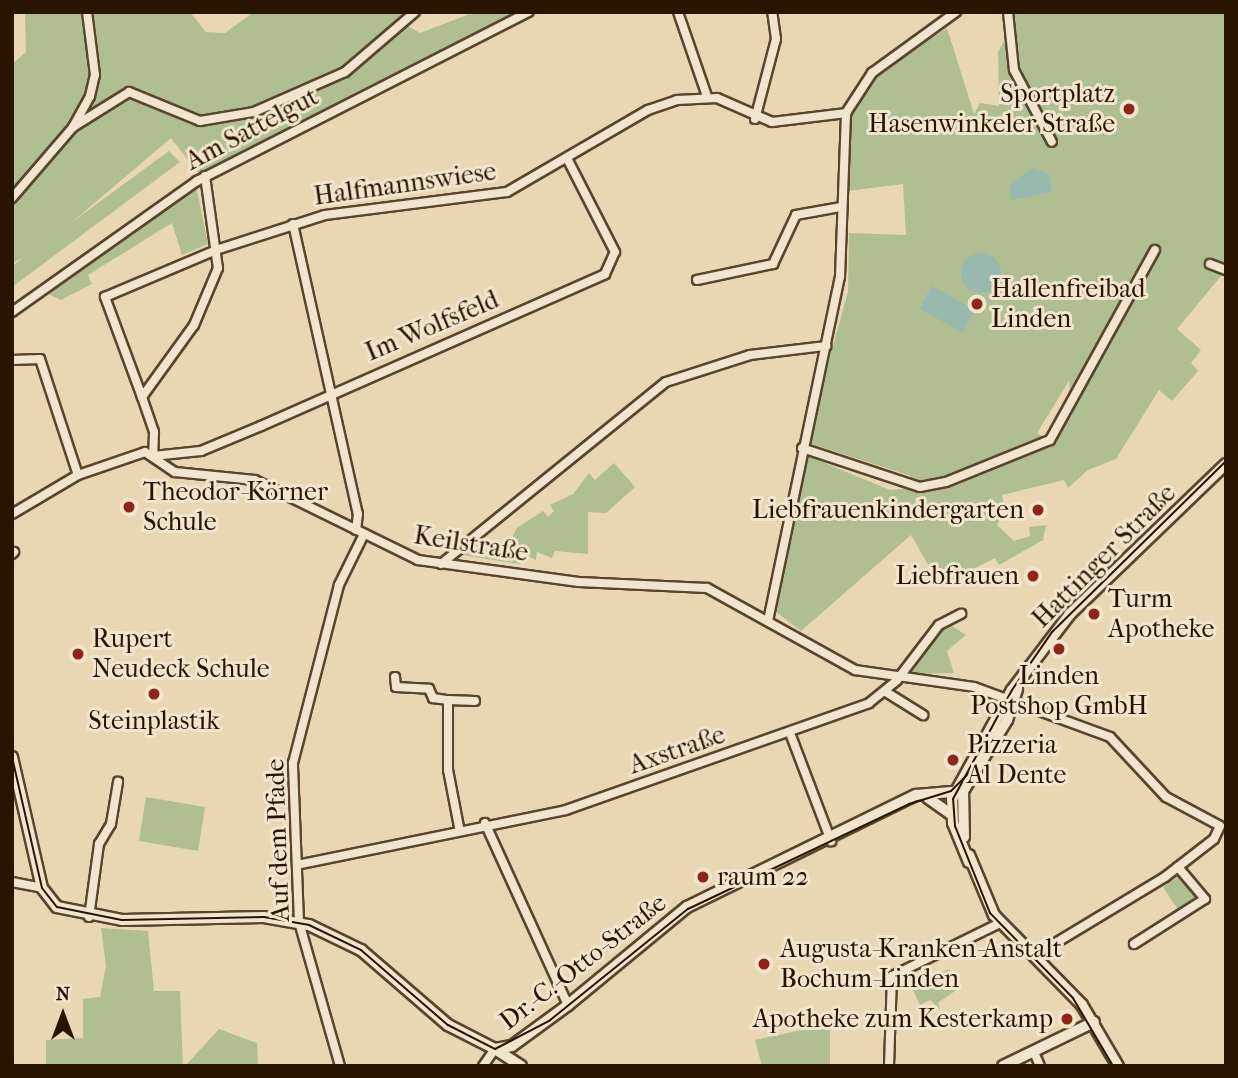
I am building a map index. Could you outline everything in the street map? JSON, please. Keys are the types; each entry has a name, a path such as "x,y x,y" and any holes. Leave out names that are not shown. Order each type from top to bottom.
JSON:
{"street":[{"path":"12,198 73,127 94,82 87,12"},
{"path":"73,127 129,92 200,121 254,112 345,72 415,12"},
{"name":"Am Sattelgut","path":"12,313 205,176 528,12"},
{"path":"678,12 707,96 755,120 846,113"},
{"path":"755,120 776,40 772,12"},
{"path":"768,621 802,447 827,346 841,270 846,113 872,73 956,12"},
{"path":"1008,12 1014,70 1052,142"},
{"name":"Halfmannswiese","path":"142,397 105,297 216,250 293,224 498,194 659,105 707,96"},
{"name":"Im Wolfsfeld","path":"153,456 201,450 332,395 611,270 615,252 567,158"},
{"path":"12,514 78,475 142,452 153,456 154,432 142,397 194,326 218,268 205,176"},
{"path":"696,280 773,264 797,214 841,207"},
{"path":"293,224 360,532"},
{"path":"802,447 920,487 946,482 1050,440 1155,250"},
{"path":"1210,264 1226,270"},
{"path":"441,564 666,382 750,355 827,346"},
{"path":"12,360 40,359 78,475"},
{"name":"Keilstraße","path":"153,456 175,472 255,480 412,559 594,583 687,583 768,621 855,670 897,680 956,684 1011,699 1116,741 1166,797 1223,825"},
{"name":"Hattinger Straße","path":"1118,1066 1094,1023 1034,956 1000,923 970,862 951,814 957,791 1019,682 1090,593 1226,464"},
{"name":"Auf dem Pfade","path":"340,1066 299,922 301,864 294,752 339,585 360,532"},
{"path":"897,680 930,634 961,614"},
{"path":"395,677 396,687 429,689 433,698 475,701"},
{"name":"Axstraße","path":"301,864 459,827 566,810 790,733 886,692 897,680"},
{"path":"886,692 923,715"},
{"path":"448,700 448,770 459,827"},
{"path":"790,733 831,841"},
{"path":"12,757 42,888 12,882"},
{"path":"89,917 99,844 111,824 118,782"},
{"name":"Hattinger Straße","path":"957,791 959,816 970,862"},
{"name":"Dr.-C.-Otto-Straße","path":"42,888 57,907 89,917 299,922 351,944 448,1025 495,1049 512,1046 568,1005 677,914 910,802 957,791"},
{"name":"Dr.-C.-Otto-Straße","path":"910,802 916,795 957,791"},
{"path":"928,798 951,814"},
{"path":"485,823 568,1005"},
{"path":"1034,956 1178,867 1216,837 1223,825"},
{"path":"1134,944 1205,899 1178,867"},
{"path":"889,1066 889,980 1000,923"},
{"path":"1003,1066 1094,1023"},
{"path":"484,1066 495,1049 521,1066"},
{"path":"1034,1052 1040,1066"}],"green space":[{"path":"25,12 190,12 206,32 225,33 254,12 414,12 406,25 420,33 475,12 521,12 199,174 171,138 38,251 12,263 12,64 26,52"},
{"path":"1012,12 1226,12 1226,270 1177,329 1201,350 1191,363 1198,371 1172,401 1159,390 1116,459 1088,470 1068,488 1064,480 1002,495 1005,510 997,525 1014,541 1030,536 1029,527 1046,525 1043,540 999,565 995,558 940,586 911,535 801,631 776,612 808,456 890,490 911,488 911,476 806,442 848,292 849,233 906,235 903,184 848,191 851,113 878,74 947,28 974,114 980,103 999,106 998,52 1008,33 1017,80","holes":["1069,381 1072,415 1053,442 1037,433"]},
{"path":"169,151 180,162 12,287 12,266"},
{"path":"196,185 208,244 182,255 172,223 88,275 92,284 61,300 42,291"},
{"path":"614,463 635,487 606,513 588,512 588,554 555,551 552,558 537,552 536,560 522,553 520,564 462,555 479,540 491,555 496,551 507,560 516,552 509,543 517,528 543,511 548,517 554,511 550,505 573,494 589,473 595,480"},
{"path":"947,623 966,635 947,651 954,673 910,674 927,641"},
{"path":"146,797 205,807 198,851 139,841"},
{"path":"1179,876 1198,896 1179,911 1163,887"},
{"path":"101,928 148,931 154,991 180,991 183,1066 46,1066 46,1040 83,1038 83,999 100,997 106,966"},
{"path":"949,969 959,988 938,1003 940,1009 930,1000 920,1005 912,988"},
{"path":"830,1024 830,1066 762,1066 755,1040"},
{"path":"219,1029 257,1043 258,1066 185,1066"}],"water":[{"path":"1032,168 1049,174 1052,192 1011,200 1010,185"},
{"path":"981,253 989,254 995,259 1000,265 1000,281 995,287 989,292 981,293 973,292 967,287 962,281 961,273 962,265 967,259 973,254"},
{"path":"931,286 975,309 963,333 920,309"}],"tram line":[{"path":"1113,1066 1073,998 990,913 955,826 953,799 1012,690 1052,632 1226,461"},
{"path":"12,757 42,888 57,907 122,920 264,917 309,925 361,950 448,1025 495,1049 549,1021 688,909 909,804 951,791 970,772"}],"place":[{"name":"Sportplatz Hasenwinkeler Straße","path":"1129,109"},
{"name":"Hallenfreibad Linden","path":"977,304"},
{"name":"Theodor-Körner Schule","path":"129,507"},
{"name":"Liebfrauenkindergarten","path":"1038,510"},
{"name":"Liebfrauen","path":"1033,576"},
{"name":"Turm Apotheke","path":"1094,614"},
{"name":"Linden Postshop GmbH","path":"1059,649"},
{"name":"Rupert Neudeck Schule","path":"78,654"},
{"name":"Steinplastik","path":"154,694"},
{"name":"Pizzeria Al Dente","path":"953,760"},
{"name":"raum 22","path":"703,877"},
{"name":"Augusta-Kranken-Anstalt Bochum-Linden","path":"764,964"},
{"name":"Apotheke zum Kesterkamp","path":"1067,1019"}]}
